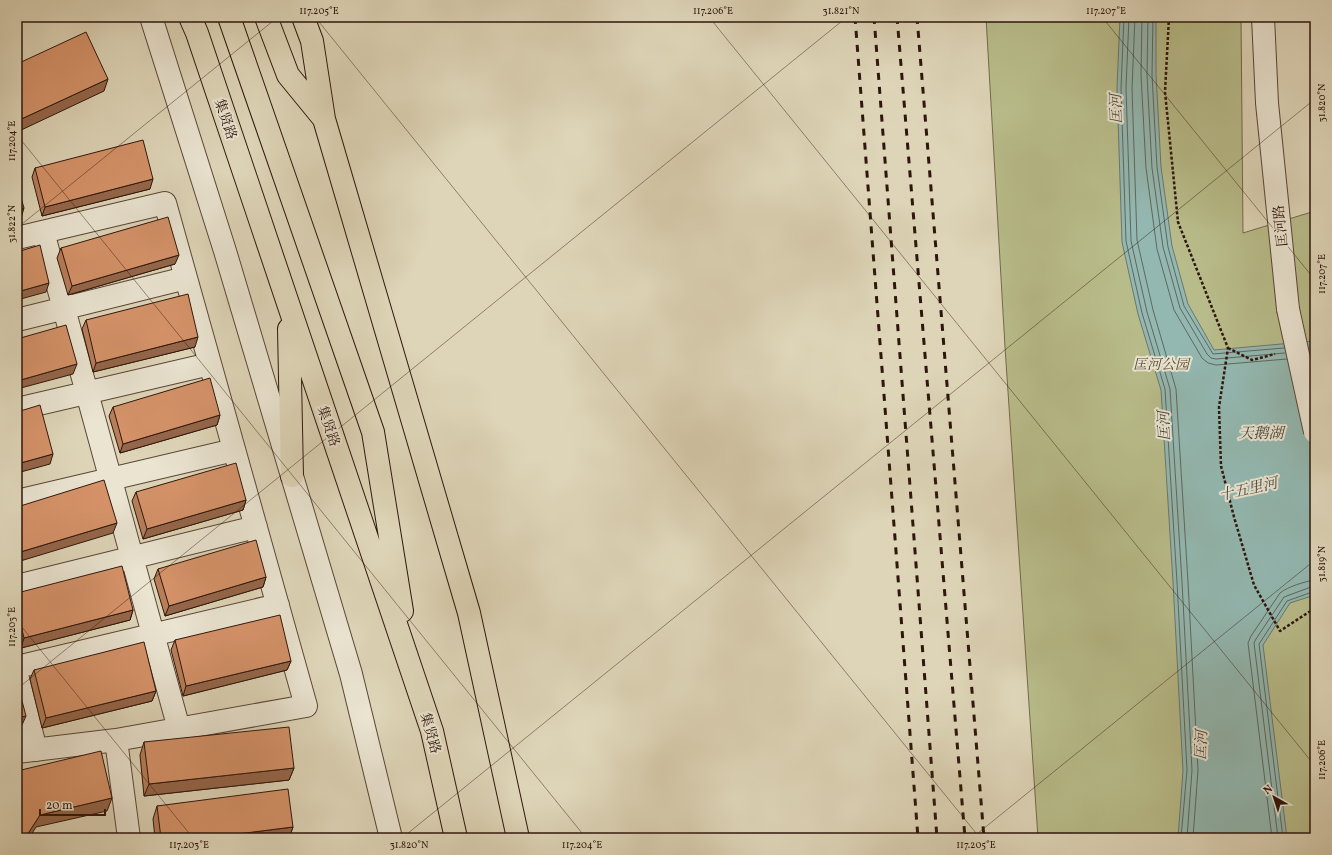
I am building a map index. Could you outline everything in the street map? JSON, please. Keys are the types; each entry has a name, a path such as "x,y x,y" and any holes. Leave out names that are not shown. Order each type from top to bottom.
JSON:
{"highway":[{"name":"集贤路","path":"190,17 197,33 432,731 456,838"},
{"path":"229,17 373,432 413,677"},
{"path":"266,17 288,75 324,119"},
{"path":"303,17 312,41 324,119 469,613 518,838"},
{"path":"289,308 292,476"}],"street":[{"path":"151,17 225,251 351,674 391,838"},
{"name":"匡河路","path":"1262,17 1267,103 1288,309 1315,432"},
{"path":"17,238 165,203 306,706 116,740 27,751 17,676"},
{"path":"43,232 179,729"},
{"path":"17,320 186,278"},
{"path":"17,409 210,364"},
{"path":"17,501 234,450"},
{"path":"17,586 256,527"},
{"path":"17,667 278,605"},
{"path":"116,740 129,838"}],"path":[{"path":"1169,17 1165,92 1178,222 1228,348 1219,407 1222,466 1234,517 1254,584 1280,631 1309,612 1315,610"},
{"path":"1228,348 1252,360 1280,353"}],"green space":[{"name":"匡河公园","path":"986,17 1241,17 1243,233 1315,211 1315,838 1038,838 1005,347"}],"water":[{"path":"1120,17 1156,17 1156,74 1161,167 1172,246 1188,304 1214,350 1315,341 1315,595 1290,603 1263,645 1287,838 1178,838 1183,771 1161,390 1138,314 1122,242 1117,88"}],"building":[{"path":"86,32 108,79 17,121 17,64"},
{"path":"143,140 153,179 45,207 35,168"},
{"path":"17,184 24,208 17,210"},
{"path":"168,217 179,255 72,286 61,248"},
{"path":"40,245 49,283 17,292 17,252"},
{"path":"188,294 198,337 96,363 86,320"},
{"path":"66,325 77,364 17,381 17,339"},
{"path":"210,378 220,415 123,444 113,407"},
{"path":"40,405 53,454 17,464 17,412"},
{"path":"236,463 246,500 147,529 136,492"},
{"path":"104,480 117,523 17,553 17,507"},
{"path":"256,540 266,577 169,606 158,569"},
{"path":"122,566 133,610 24,638 17,609 17,593"},
{"path":"280,615 291,661 186,686 175,640"},
{"path":"144,642 156,691 46,718 34,670"},
{"path":"17,682 26,716 17,718"},
{"path":"289,727 294,768 149,784 144,742"},
{"path":"101,751 112,798 40,815 27,835 28,838 17,838 17,771"},
{"path":"288,789 293,827 206,838 161,838 157,806"}],"railway":[{"path":"855,17 918,838"},
{"path":"874,17 937,838"},
{"path":"897,17 965,838"},
{"path":"917,17 984,838"}],"water label":[{"name":"匡河","path":"1116,109"},
{"name":"匡河","path":"1164,426"},
{"name":"天鹅湖","path":"1261,433"},
{"name":"十五里河","path":"1248,489"},
{"name":"匡河","path":"1201,745"}]}
